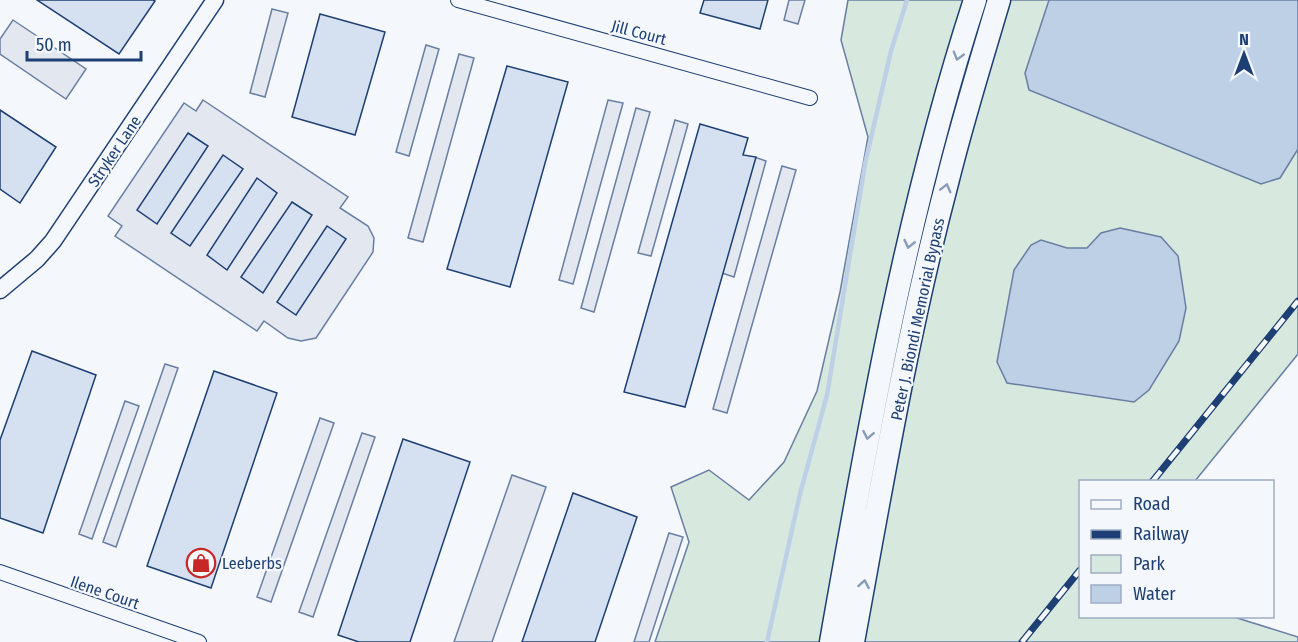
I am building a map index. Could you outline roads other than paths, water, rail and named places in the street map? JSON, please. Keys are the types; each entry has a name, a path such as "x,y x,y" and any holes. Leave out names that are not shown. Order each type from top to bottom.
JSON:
{"highway":[{"name":"Peter J. Biondi Memorial Bypass","path":"831,642 889,329 944,104 975,0"},
{"name":"Peter J. Biondi Memorial Bypass","path":"853,642 888,451 922,286 946,184 999,0"}],"street":[{"name":"Stryker Lane","path":"0,290 23,272 53,242 215,0"},
{"name":"Jill Court","path":"458,0 810,98"},
{"name":"Ilene Court","path":"0,572 199,642"}],"water":[{"path":"1049,0 1298,0 1298,149 1280,178 1261,184 1029,90 1025,73"},
{"path":"1120,228 1161,237 1178,256 1186,308 1179,341 1149,390 1134,402 1007,383 997,362 1014,270 1031,245 1041,240 1067,248 1087,248 1101,233"}],"waterway":[{"path":"767,642 800,494 827,395 865,164 891,51 907,0"}],"railway":[{"path":"1154,480 1298,301"},
{"path":"1022,642 1079,571"}],"place":[{"name":"Leeberbs","path":"201,563"}]}
